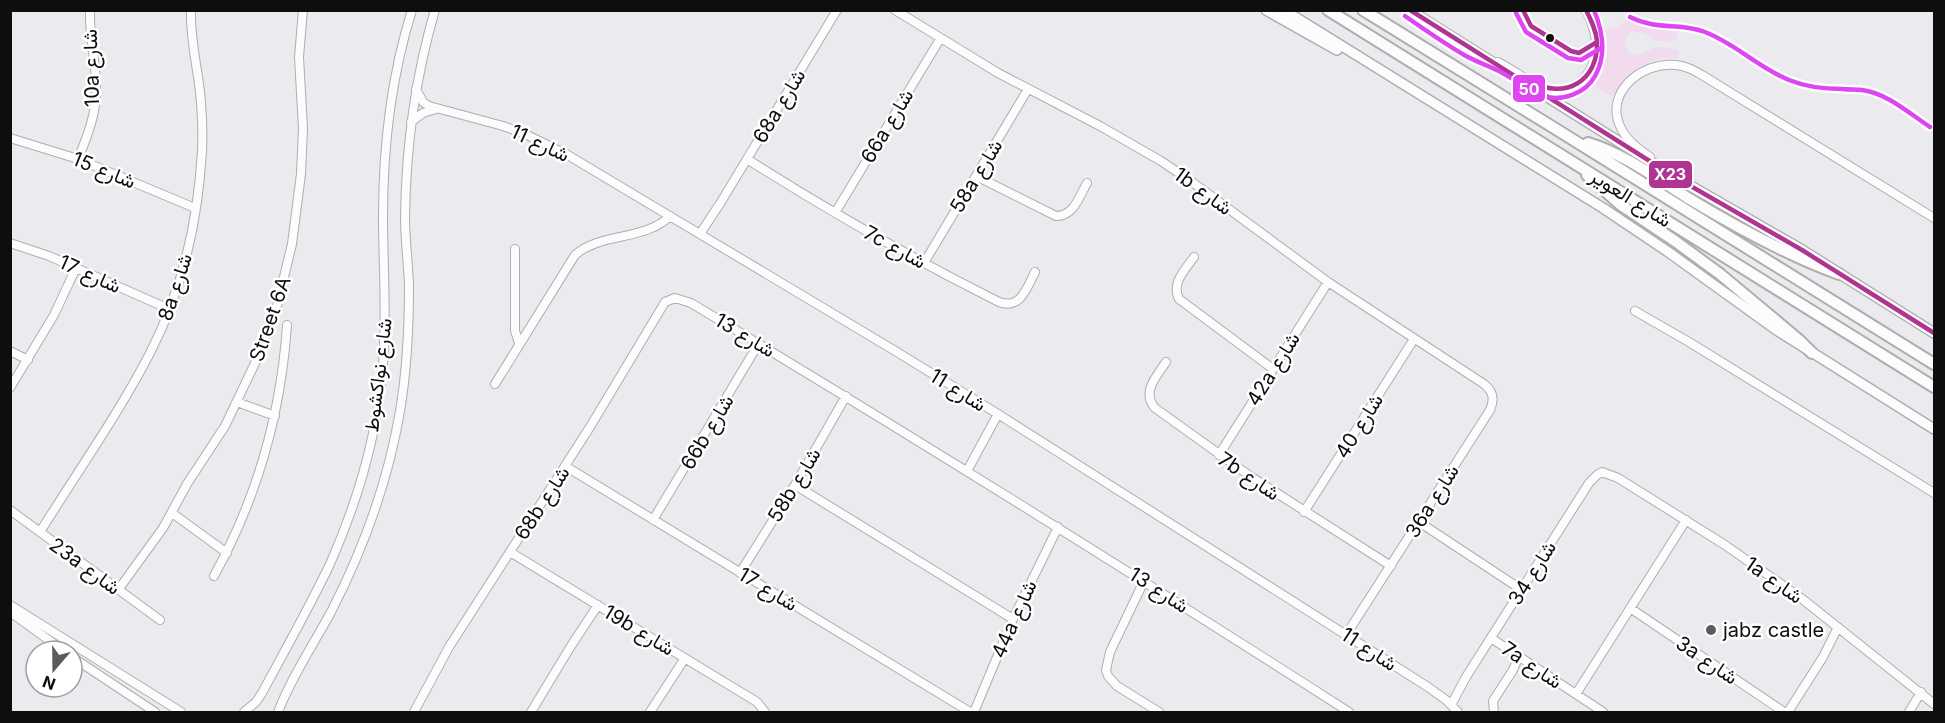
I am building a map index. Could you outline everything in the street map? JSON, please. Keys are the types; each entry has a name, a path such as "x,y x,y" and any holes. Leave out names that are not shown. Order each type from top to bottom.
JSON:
{"highway":[{"name":"شارع العوير","path":"1328,10 1935,387"},
{"name":"شارع العوير","path":"1363,10 1935,364"},
{"path":"1574,139 1606,150 1728,221 1807,261 1839,274"},
{"path":"1577,164 1609,196 1713,269 1812,353"}],"main road":[{"path":"1266,10 1387,75"},
{"path":"1284,10 1537,166 1641,233 1761,320 1935,429"},
{"path":"1409,10 1675,177 1802,250 1935,333"}],"street":[{"name":"10a شارع","path":"78,159 92,120 95,104 96,79 90,10"},
{"name":"8a شارع","path":"40,532 127,394 150,352 169,309 185,260 200,179 202,121 191,10"},
{"name":"Street 6A","path":"118,590 159,535 187,483 221,431 256,361 277,306 296,221 302,149 299,57 303,10"},
{"name":"شارع نواكشوط","path":"244,712 256,702 262,693 330,563 346,525 370,446 383,365 386,323 383,217 386,151 396,72 412,10"},
{"name":"شارع نواكشوط","path":"278,712 349,575 366,536 392,453 400,411 406,357 409,282 406,207 411,122 426,42 435,10"},
{"name":"68a شارع","path":"702,236 837,10"},
{"name":"1b شارع","path":"895,10 940,39 1028,89 1110,131 1161,161 1328,282 1484,384 1493,396"},
{"path":"1472,51 1494,60 1546,89 1568,89 1588,74 1596,56 1595,29 1586,10"},
{"name":"66a شارع","path":"834,213 940,39"},
{"path":"1675,177 1629,140 1616,114 1618,98 1626,84 1646,69 1660,65 1689,68 1935,218"},
{"path":"416,89 423,102 436,109"},
{"name":"58a شارع","path":"924,263 1028,89"},
{"path":"411,122 423,113 436,109"},
{"name":"شارع 11","path":"436,109 482,119 525,134 566,154 1001,416 1349,636 1458,712"},
{"name":"شارع 15","path":"10,138 78,159 195,208"},
{"name":"7c شارع","path":"747,159 834,213 924,263 1005,304 1020,300 1035,272"},
{"path":"976,176 1056,216 1062,216 1071,211 1086,183"},
{"path":"495,384 570,260 580,250 655,227 670,216"},
{"name":"شارع 17","path":"10,243 49,256 169,309"},
{"path":"515,249 515,331 519,344"},
{"path":"1194,257 1177,283 1179,299 1273,369"},
{"path":"10,388 54,315 76,268"},
{"name":"42a شارع","path":"1219,456 1328,282"},
{"name":"شارع 13","path":"675,298 692,303 846,396 1144,581 1349,712"},
{"name":"68b شارع","path":"414,712 449,647 615,387 665,302 675,298"},
{"path":"1635,311 1935,493"},
{"path":"214,576 255,486 275,416 283,371 287,325"},
{"name":"شارع 40","path":"1304,512 1414,339"},
{"name":"66b شارع","path":"653,520 759,344"},
{"path":"10,351 28,360"},
{"name":"7b شارع","path":"1166,362 1150,387 1149,399 1152,404 1219,456 1391,566"},
{"name":"58b شارع","path":"740,573 795,485 846,396"},
{"name":"36a شارع","path":"1349,636 1490,410 1493,396"},
{"path":"237,402 275,416"},
{"path":"967,471 1001,416"},
{"name":"شارع 17","path":"565,466 972,712"},
{"name":"1a شارع","path":"1602,472 1613,475 1763,571 1935,704"},
{"name":"شارع 34","path":"1448,703 1589,483 1602,472"},
{"path":"795,485 1013,619"},
{"name":"23a شارع","path":"10,510 160,620"},
{"path":"172,513 226,553"},
{"path":"1576,694 1686,520"},
{"path":"1419,522 1521,590"},
{"name":"44a شارع","path":"972,712 1013,619 1058,527"},
{"name":"19b شارع","path":"510,552 757,702 765,712"},
{"path":"1144,581 1110,652 1106,670 1117,686 1158,712"},
{"path":"10,605 181,712"},
{"path":"531,712 598,605"},
{"name":"3a شارع","path":"1630,609 1786,712"},
{"path":"10,612 47,639"},
{"path":"1786,712 1817,667 1838,627"},
{"name":"7a شارع","path":"1491,638 1602,712"},
{"path":"650,712 685,658"},
{"path":"1494,712 1492,705 1495,697 1522,658"},
{"path":"84,665 155,712"},
{"path":"1909,712 1921,692"}],"shaded area":[{"path":"1629,19 1653,28 1677,32 1676,40 1669,42 1663,42 1640,32 1631,33 1625,43 1627,51 1639,55 1655,48 1666,47 1679,51 1678,58 1656,59 1647,62 1632,73 1612,96 1591,83 1603,59 1605,46 1603,31 1617,27"}],"transit line":[{"name":"X23","path":"1410,10 1675,177 1802,250 1934,333"},
{"name":"X23","path":"1523,10 1531,26 1571,51 1579,53 1597,42"},
{"name":"X23","path":"1531,81 1543,87 1556,89 1567,88 1586,77 1596,55 1597,41 1586,10"},
{"name":"50","path":"1405,16 1466,56 1499,71 1538,94 1558,98 1573,95 1586,87 1599,68 1602,43 1600,27 1594,10"},
{"name":"50","path":"1516,13 1526,32 1568,58 1581,60 1601,48"},
{"name":"50","path":"1630,17 1650,24 1687,27 1705,32 1778,75 1795,82 1822,88 1862,90 1880,95 1930,127"}],"place":[{"name":"jabz castle","path":"1711,630"}]}
